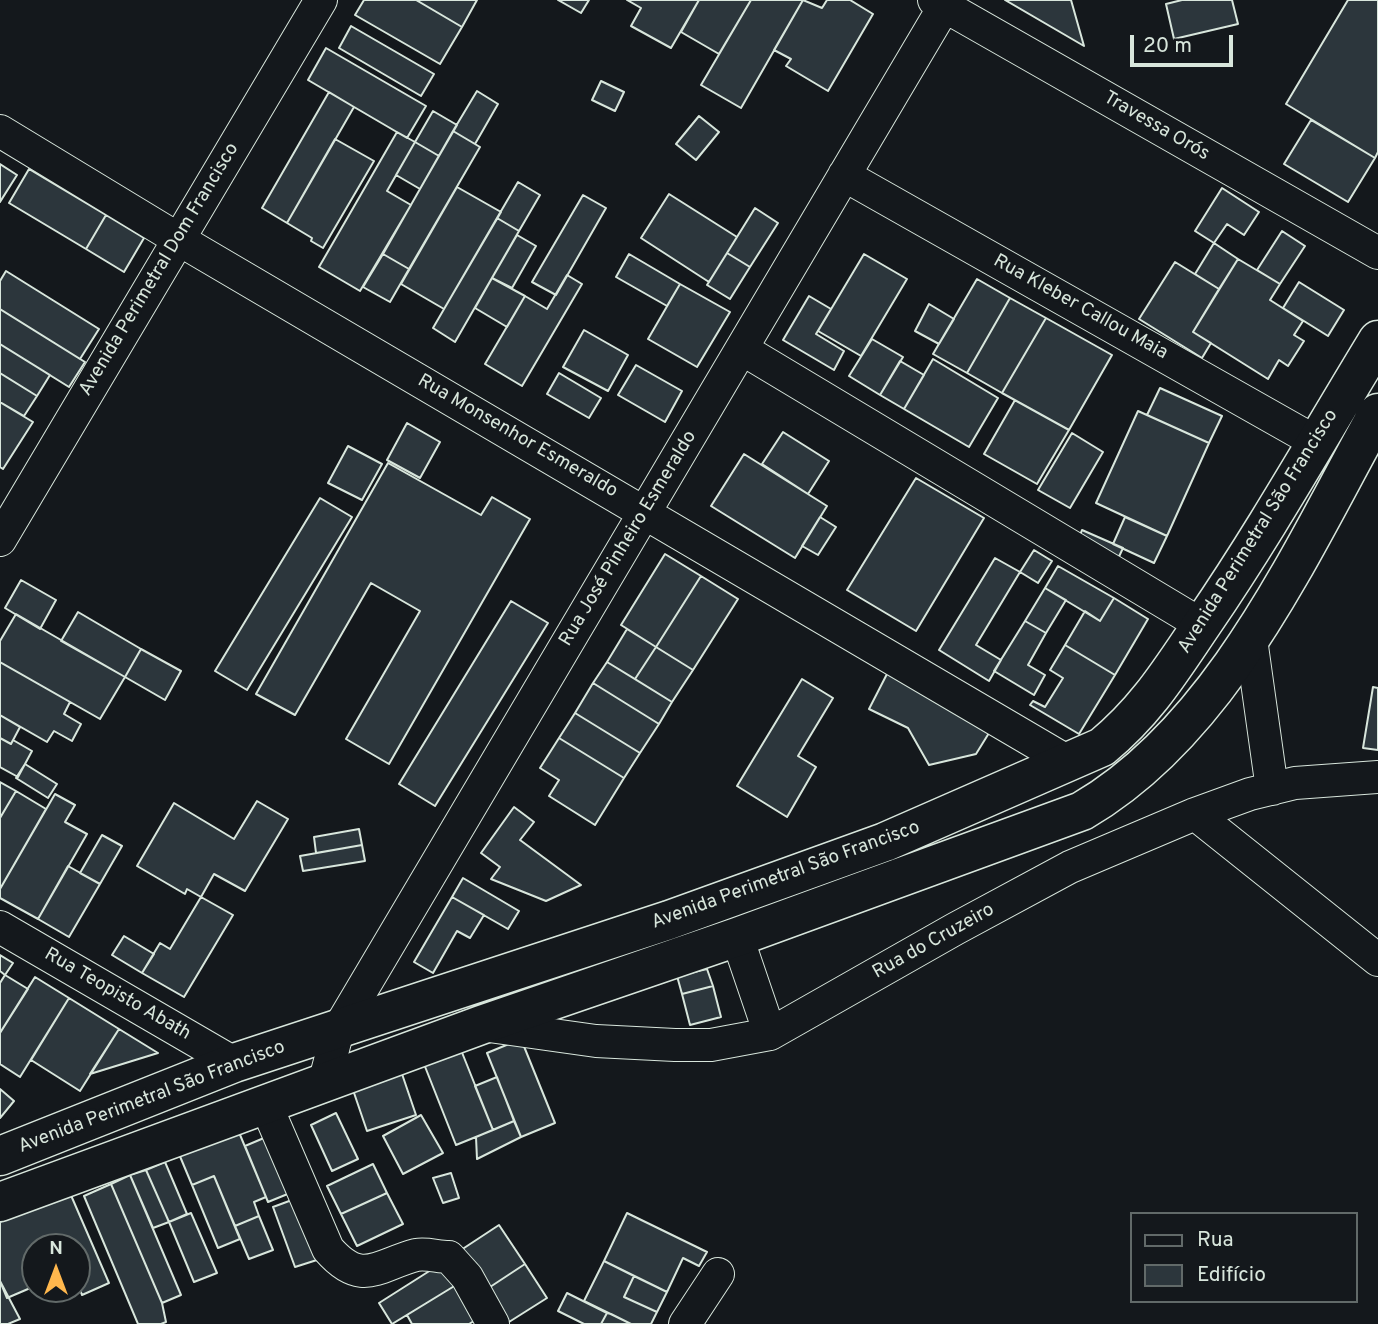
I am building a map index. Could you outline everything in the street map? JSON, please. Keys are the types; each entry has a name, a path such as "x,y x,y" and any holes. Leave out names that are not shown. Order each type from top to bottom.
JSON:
{"main road":[{"name":"Avenida Perimetral São Francisco","path":"0,1156 234,1063 669,920 886,842 1102,747 1130,724 1155,696 1242,566 1378,340"},
{"name":"Avenida Perimetral São Francisco","path":"0,1202 481,1025 737,937 1082,811 1113,793 1162,751 1251,639 1378,412"}],"street":[{"name":"Avenida Perimetral Dom Francisco","path":"0,540 321,0"},
{"name":"Rua José Pinheiro Esmeraldo","path":"324,1084 338,1030 742,349 942,2"},
{"name":"Travessa Orós","path":"942,2 1378,253"},
{"name":"Rua Monsenhor Esmeraldo","path":"0,131 178,239 1070,763"},
{"name":"Rua Kleber Callou Maia","path":"844,175 1316,442"},
{"path":"742,349 1202,625"},
{"path":"1251,639 1272,789"},
{"name":"Rua do Cruzeiro","path":"481,1025 596,1041 675,1045 711,1045 770,1034 1070,867 1195,814 1295,783 1378,777"},
{"path":"1195,814 1378,960"},
{"name":"Rua Teopisto Abath","path":"0,927 234,1063"},
{"path":"737,937 770,1034"},
{"path":"266,1105 328,1249 337,1259 352,1269 375,1272 418,1255 449,1257 467,1277 493,1324"},
{"path":"685,1324 718,1274"}],"building":[{"path":"364,0 416,0 462,27 440,64 355,15"},
{"path":"416,0 477,0 462,27"},
{"path":"558,0 589,0 581,13"},
{"path":"627,0 699,0 671,48 631,26 641,8"},
{"path":"699,0 751,0 719,54 681,32"},
{"path":"751,0 803,0 741,108 701,85"},
{"path":"803,0 822,8 827,0 850,0 873,14 828,91 786,66 791,59 774,50"},
{"path":"1005,0 1071,0 1084,46"},
{"path":"1182,0 1232,0 1238,24 1174,39 1166,4"},
{"path":"1348,0 1378,0 1378,152 1375,158 1286,104"},
{"path":"351,26 434,74 421,96 339,48"},
{"path":"326,48 426,106 407,138 308,80"},
{"path":"601,81 624,92 615,111 592,100"},
{"path":"477,91 498,104 475,144 453,131"},
{"path":"329,92 354,107 287,223 262,208"},
{"path":"433,111 457,125 439,156 415,142"},
{"path":"699,116 719,132 696,160 676,144"},
{"path":"1311,120 1375,158 1348,202 1284,164"},
{"path":"453,131 480,147 409,269 383,254"},
{"path":"397,132 415,142 387,191 411,205 360,291 319,267"},
{"path":"335,139 374,161 323,248 287,223"},
{"path":"415,142 439,156 420,189 396,175"},
{"path":"0,164 17,175 0,202"},
{"path":"29,169 106,215 86,249 9,203"},
{"path":"518,182 540,195 519,231 497,218"},
{"path":"457,187 501,212 444,309 401,284"},
{"path":"1222,188 1259,212 1244,235 1227,224 1214,243 1195,231"},
{"path":"669,194 737,237 709,282 641,238"},
{"path":"583,195 606,208 556,295 532,282"},
{"path":"755,208 778,223 750,267 727,253"},
{"path":"106,215 144,238 124,272 86,249"},
{"path":"497,218 519,231 455,342 433,328"},
{"path":"1282,231 1305,246 1280,284 1257,270"},
{"path":"517,235 536,246 512,288 492,278"},
{"path":"1214,243 1238,259 1219,289 1195,274"},
{"path":"727,253 750,267 730,299 707,285"},
{"path":"383,254 409,269 390,302 363,287"},
{"path":"629,254 680,284 667,306 616,277"},
{"path":"864,254 907,279 861,356 818,331"},
{"path":"1238,259 1280,284 1270,300 1303,321 1294,335 1304,341 1288,366 1279,360 1268,379 1193,332"},
{"path":"1175,262 1219,289 1193,332 1211,343 1202,358 1139,319"},
{"path":"6,271 99,329 80,359 0,309 0,281"},
{"path":"567,275 582,284 522,386 485,364 525,296 547,309"},
{"path":"492,278 525,296 507,327 475,308"},
{"path":"977,279 1010,298 967,373 933,354"},
{"path":"1299,282 1344,310 1328,336 1283,308"},
{"path":"680,284 730,312 697,367 648,339"},
{"path":"809,296 831,309 816,334 844,351 834,370 783,340"},
{"path":"1010,298 1046,318 1002,393 967,373"},
{"path":"929,304 954,319 939,344 915,331"},
{"path":"0,309 85,362 69,387 0,344"},
{"path":"1046,318 1112,355 1069,430 1002,393"},
{"path":"584,330 628,355 608,391 563,367"},
{"path":"872,339 903,357 880,395 849,376"},
{"path":"0,344 50,375 37,396 0,373"},
{"path":"933,359 998,398 969,447 904,409"},
{"path":"900,361 924,375 904,409 880,395"},
{"path":"636,365 682,391 665,422 618,395"},
{"path":"0,373 37,396 24,416 0,402"},
{"path":"559,373 601,398 589,418 547,394"},
{"path":"1160,388 1222,416 1209,443 1147,415"},
{"path":"1015,400 1069,430 1037,484 984,454"},
{"path":"0,402 33,422 3,469 0,467"},
{"path":"1138,411 1209,443 1167,536 1096,503"},
{"path":"407,423 440,442 420,478 387,460"},
{"path":"783,432 829,461 808,494 762,464"},
{"path":"1072,433 1103,452 1070,508 1038,490"},
{"path":"348,446 382,464 362,500 328,483"},
{"path":"744,454 827,506 795,558 711,506"},
{"path":"388,463 481,515 492,497 530,519 389,764 346,739 420,611 371,583 295,715 256,694"},
{"path":"916,478 984,518 916,631 847,590"},
{"path":"320,498 352,517 247,690 215,671"},
{"path":"820,517 836,527 818,555 802,546"},
{"path":"1125,517 1167,536 1154,563 1113,544"},
{"path":"1082,530 1123,548 1117,561 1077,543"},
{"path":"1034,550 1052,561 1038,583 1020,572"},
{"path":"665,554 701,576 656,647 621,625"},
{"path":"995,558 1020,572 976,645 1001,660 989,681 939,650"},
{"path":"1058,566 1114,598 1100,621 1045,588"},
{"path":"701,576 738,599 693,670 656,647"},
{"path":"21,580 56,600 40,629 5,608"},
{"path":"1045,588 1066,600 1046,633 1025,621"},
{"path":"1114,598 1148,619 1115,675 1065,645 1085,611 1100,621"},
{"path":"511,601 548,623 435,806 399,784"},
{"path":"78,612 141,649 125,677 61,641"},
{"path":"16,614 125,677 100,719 0,662 0,641"},
{"path":"1025,621 1046,633 1028,665 1045,675 1034,695 994,671"},
{"path":"627,629 656,647 635,679 607,662"},
{"path":"1065,645 1115,675 1079,734 1030,705 1033,701 1045,707 1063,678 1050,670"},
{"path":"656,647 693,670 672,702 635,679"},
{"path":"141,649 181,671 165,700 125,677"},
{"path":"0,662 70,702 64,714 81,724 72,741 54,731 47,742 0,715"},
{"path":"607,662 672,702 659,724 593,683"},
{"path":"888,672 989,733 976,754 929,765 908,728 869,709"},
{"path":"802,679 833,698 798,756 816,767 787,817 737,786"},
{"path":"593,683 659,724 640,753 575,713"},
{"path":"1373,687 1378,688 1378,750 1363,748"},
{"path":"575,713 640,753 624,778 559,738"},
{"path":"0,715 20,727 11,744 0,738"},
{"path":"0,738 11,744 13,740 32,751 18,777 0,767"},
{"path":"559,738 624,778 595,825 549,796 559,780 540,768"},
{"path":"25,764 57,784 48,798 16,778"},
{"path":"0,782 16,791 0,818"},
{"path":"16,791 46,809 0,889 0,818"},
{"path":"55,794 75,805 65,822 87,834 38,919 0,898 0,889"},
{"path":"257,801 288,819 245,891 214,874 201,897 187,889 185,894 137,866 174,803 234,839"},
{"path":"514,807 534,822 520,840 581,885 546,901 491,879 500,867 481,853"},
{"path":"359,829 362,845 316,853 314,837"},
{"path":"102,835 122,846 100,884 80,873"},
{"path":"362,845 365,861 303,871 300,856"},
{"path":"68,866 100,884 69,937 38,919"},
{"path":"463,878 519,911 508,929 452,897"},
{"path":"201,897 233,915 184,997 142,973 160,943 170,949"},
{"path":"452,897 484,915 470,938 457,931 433,973 414,962"},
{"path":"124,936 154,954 142,973 112,955"},
{"path":"0,955 13,963 5,975 0,971"},
{"path":"707,969 713,986 682,994 677,976"},
{"path":"5,975 28,989 0,1033 0,983"},
{"path":"35,977 69,998 20,1077 0,1064 0,1033"},
{"path":"713,986 721,1017 690,1025 682,994"},
{"path":"69,998 119,1029 80,1091 31,1060"},
{"path":"119,1029 158,1053 90,1074"},
{"path":"521,1039 555,1123 521,1137 487,1053"},
{"path":"459,1045 493,1130 456,1145 422,1059"},
{"path":"401,1071 416,1115 367,1131 352,1087"},
{"path":"497,1077 514,1121 493,1130 475,1086"},
{"path":"0,1089 14,1101 0,1118"},
{"path":"336,1113 358,1159 332,1171 311,1125"},
{"path":"421,1115 443,1153 403,1174 383,1136"},
{"path":"514,1121 521,1137 477,1159 476,1137"},
{"path":"238,1130 266,1197 254,1202 259,1216 235,1226 214,1176 192,1185 179,1154"},
{"path":"271,1135 295,1191 268,1202 245,1146"},
{"path":"165,1162 187,1214 169,1222 146,1170"},
{"path":"373,1164 387,1193 341,1214 327,1186"},
{"path":"146,1170 169,1222 153,1228 130,1175"},
{"path":"451,1173 459,1198 443,1203 433,1178"},
{"path":"130,1175 181,1295 162,1303 111,1184"},
{"path":"214,1176 240,1239 218,1248 192,1185"},
{"path":"111,1184 162,1303 166,1322 161,1324 138,1324 84,1196"},
{"path":"70,1193 87,1233 21,1233 21,1292 7,1298 0,1281 0,1222"},
{"path":"387,1193 403,1224 357,1246 341,1214"},
{"path":"300,1197 320,1259 295,1267 273,1207"},
{"path":"191,1213 217,1273 194,1282 169,1222"},
{"path":"627,1213 707,1252 699,1266 683,1258 667,1292 604,1261"},
{"path":"259,1216 273,1250 249,1259 235,1226"},
{"path":"499,1225 525,1264 487,1289 461,1250"},
{"path":"91,1241 109,1283 91,1291"},
{"path":"604,1261 634,1276 624,1297 657,1312 651,1324 631,1324 584,1301"},
{"path":"442,1263 456,1285 392,1324 379,1303"},
{"path":"525,1264 547,1298 509,1322 487,1289"},
{"path":"634,1276 667,1292 657,1312 624,1297"},
{"path":"0,1281 20,1319 8,1324 0,1324"},
{"path":"456,1285 477,1319 469,1324 412,1324 407,1315"},
{"path":"567,1293 607,1313 601,1324 584,1324 558,1311"},
{"path":"607,1313 611,1314 631,1324 601,1324"}]}
